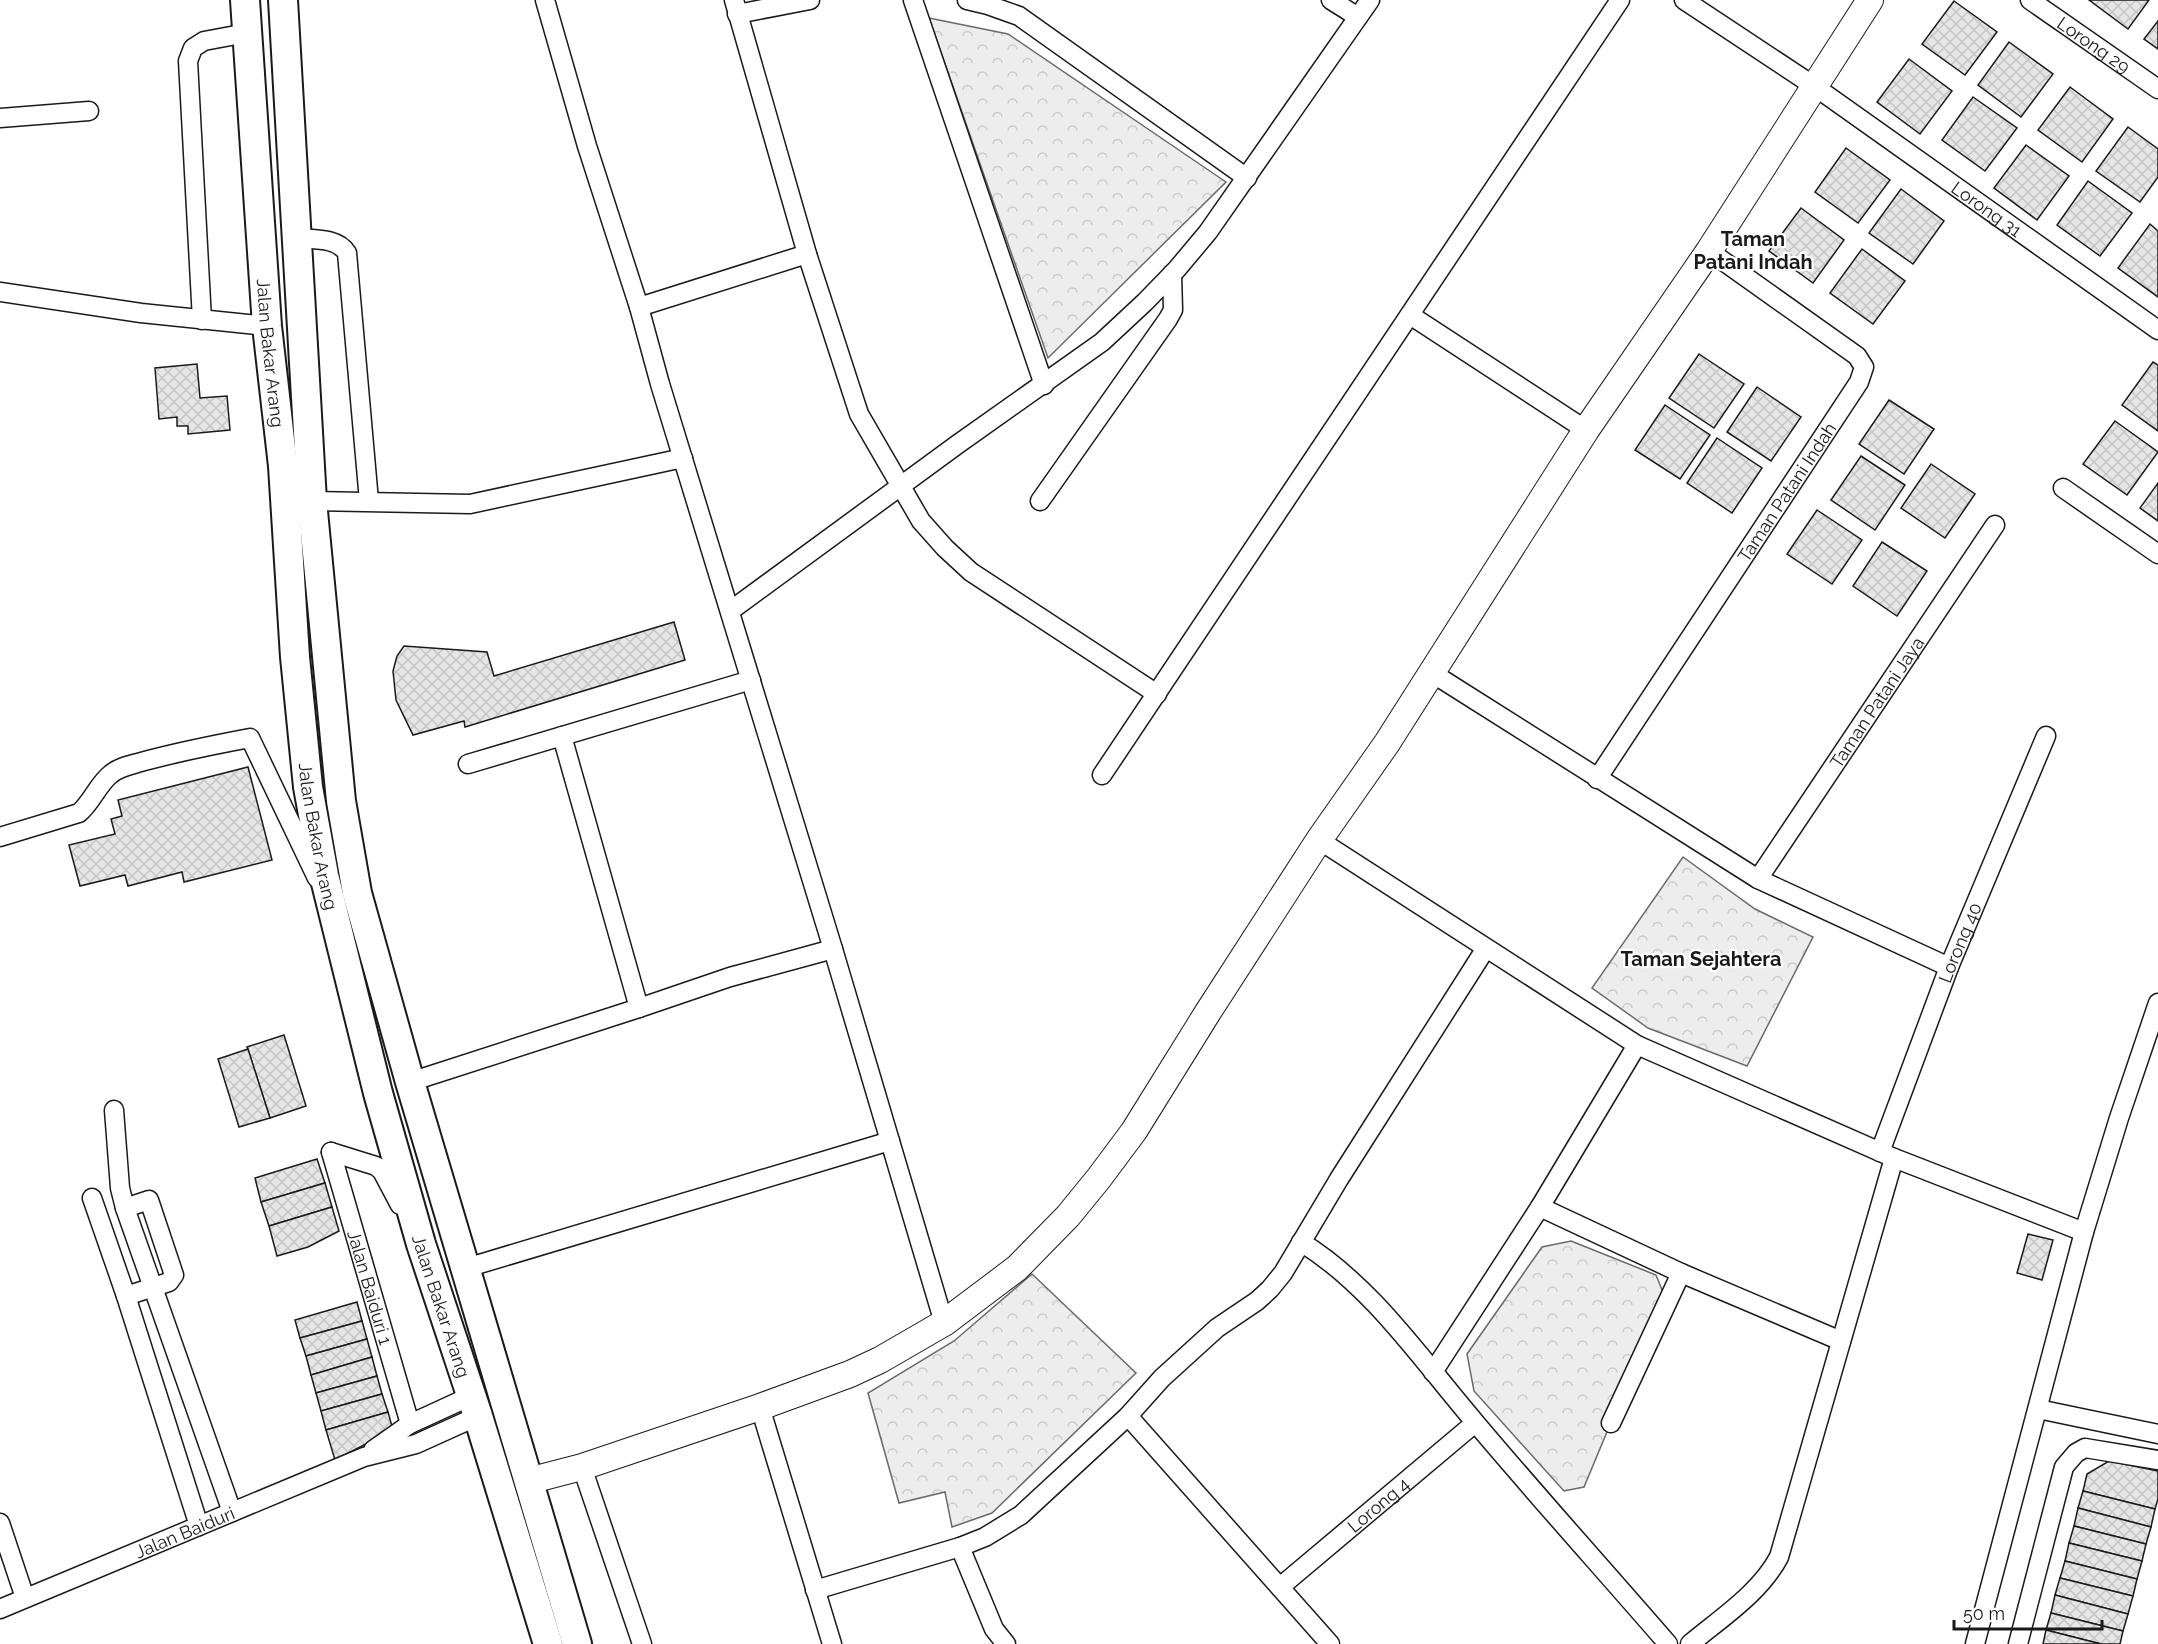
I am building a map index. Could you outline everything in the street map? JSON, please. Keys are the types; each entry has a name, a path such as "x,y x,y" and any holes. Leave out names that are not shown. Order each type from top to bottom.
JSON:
{"main road":[{"name":"Jalan Bakar Arang","path":"245,0 267,326 283,466 295,657 308,787 331,907 378,1093 421,1244 548,1644"},
{"name":"Jalan Bakar Arang","path":"283,0 312,501 343,812 357,893 410,1082 577,1644"}],"street":[{"path":"545,0 587,146 639,307 944,1323"},
{"path":"810,0 736,7 807,254 860,414 900,488 921,521 945,548 971,572 1157,694"},
{"path":"914,0 1044,385"},
{"path":"967,0 988,5 1023,8 1246,178"},
{"path":"1330,0 1358,17"},
{"path":"729,610 1102,342 1172,274 1208,232 1370,0"},
{"path":"1102,775 1620,0"},
{"name":"Lorong 31","path":"1684,0 1814,86 2158,330"},
{"path":"528,1481 582,1467 760,1407 880,1360 944,1323 1017,1268 1068,1216 1134,1131 1320,840 1387,743 1586,430 1708,251 1870,0"},
{"name":"Lorong 29","path":"2030,0 2158,89"},
{"path":"202,320 188,61 193,48 204,40 246,33"},
{"path":"0,118 89,111"},
{"path":"296,238 334,242 344,248 347,253 369,501"},
{"name":"Taman Patani Indah","path":"1598,779 1859,382 1864,367 1857,356 1708,251"},
{"path":"639,307 807,254"},
{"path":"1040,501 1168,319 1173,310 1172,274"},
{"path":"0,292 60,302 267,326"},
{"path":"1410,315 1586,430"},
{"path":"312,501 470,504 683,458"},
{"path":"2063,488 2158,554"},
{"name":"Taman Patani Jaya","path":"1758,879 1995,525"},
{"path":"1432,673 1758,879 1949,967"},
{"path":"468,764 751,680"},
{"path":"562,736 639,1008"},
{"name":"Lorong 40","path":"1690,1644 1757,1587 1771,1572 1779,1557 1841,1341 1887,1155 1949,967 2046,736"},
{"path":"0,837 79,813 87,806 112,772 189,749 250,738 331,907"},
{"path":"1320,840 1637,1045 1887,1155 2084,1232"},
{"path":"816,1590 960,1547 985,1537 1021,1515 1128,1416 1162,1378 1218,1328 1257,1301 1270,1289 1283,1273 1486,948"},
{"path":"410,1082 730,977 833,949"},
{"path":"1975,1644 2084,1232 2158,1003"},
{"path":"1433,1372 1540,1207 1637,1045"},
{"path":"114,1110 120,1188 125,1208 232,1512"},
{"path":"466,1268 890,1141"},
{"name":"Jalan Baiduri 1","path":"410,1424 331,1152 368,1162 382,1171 421,1244"},
{"path":"92,1198 126,1296 199,1526"},
{"path":"125,1208 149,1200 174,1275 170,1282 154,1289 126,1296"},
{"path":"1540,1207 1681,1272 1841,1341"},
{"path":"1301,1242 1326,1257 1348,1275 1371,1299 1668,1644"},
{"path":"1611,1423 1681,1272"},
{"name":"Jalan Baiduri","path":"364,1457 410,1424 474,1406"},
{"name":"Jalan Baiduri","path":"2,1608 364,1457 416,1444 474,1406"},
{"path":"760,1407 832,1644"},
{"path":"2038,1408 2158,1434"},
{"path":"1128,1416 1330,1644"},
{"name":"Lorong 4","path":"1280,1587 1475,1422"},
{"path":"2018,1644 2064,1467 2070,1459 2085,1448 2158,1460"},
{"path":"582,1467 642,1644"},
{"path":"0,1523 25,1598"},
{"path":"960,1547 994,1629 1006,1644"}],"green space":[{"path":"929,18 1008,34 1226,182 1048,358"},
{"path":"1683,857 1755,909 1813,937 1747,1066 1648,1028 1592,988"},
{"path":"1571,1241 1656,1275 1664,1295 1584,1487 1564,1491 1474,1391 1467,1354 1542,1247"},
{"path":"1032,1274 1136,1373 992,1513 952,1527 945,1492 899,1503 868,1393 954,1341"}],"building":[{"path":"2089,0 2149,0 2128,29"},
{"path":"1954,1 1997,32 1965,75 1922,44"},
{"path":"2158,21 2158,49 2144,39"},
{"path":"2009,42 2053,74 2021,117 1978,85"},
{"path":"1909,59 1952,91 1920,134 1877,102"},
{"path":"2070,87 2113,119 2082,162 2038,130"},
{"path":"1973,97 2017,128 1985,171 1942,140"},
{"path":"2128,127 2158,149 2158,177 2140,202 2096,171"},
{"path":"2026,145 2069,176 2037,220 1994,188"},
{"path":"1846,148 1890,180 1858,223 1815,192"},
{"path":"2088,181 2132,213 2100,256 2057,225"},
{"path":"1901,189 1944,221 1913,264 1869,233"},
{"path":"1801,208 1844,240 1813,283 1769,251"},
{"path":"2150,224 2158,231 2158,297 2118,268"},
{"path":"1862,249 1905,281 1873,324 1830,293"},
{"path":"1699,354 1744,384 1714,428 1669,398"},
{"path":"2153,362 2158,365 2158,431 2122,405"},
{"path":"197,364 200,398 227,396 230,430 188,434 188,426 177,426 177,417 159,419 155,368"},
{"path":"1757,387 1801,417 1771,461 1727,432"},
{"path":"1889,400 1934,429 1904,474 1859,444"},
{"path":"1665,405 1710,435 1680,479 1635,450"},
{"path":"2115,421 2158,452 2127,495 2083,464"},
{"path":"1717,438 1762,468 1732,513 1687,483"},
{"path":"1861,456 1905,485 1875,530 1831,500"},
{"path":"1931,464 1975,494 1945,538 1901,508"},
{"path":"2158,483 2158,521 2140,508"},
{"path":"1817,510 1862,540 1832,584 1787,554"},
{"path":"1882,542 1927,571 1897,616 1853,586"},
{"path":"674,622 685,660 465,727 464,721 413,735 396,700 393,671 397,656 404,646 487,652 494,676"},
{"path":"248,767 272,860 184,882 182,872 128,886 125,875 80,886 69,845 115,834 111,819 122,816 118,800"},
{"path":"284,1035 306,1106 270,1118 247,1047"},
{"path":"248,1049 270,1118 239,1127 218,1059"},
{"path":"317,1159 325,1183 261,1202 255,1178"},
{"path":"325,1183 332,1207 269,1226 261,1202"},
{"path":"332,1207 339,1231 308,1247 277,1256 269,1226"},
{"path":"2028,1234 2053,1240 2042,1280 2017,1273"},
{"path":"357,1302 362,1321 300,1338 295,1320"},
{"path":"362,1321 367,1339 306,1356 300,1338"},
{"path":"367,1339 372,1357 311,1375 306,1356"},
{"path":"372,1357 377,1376 316,1393 311,1375"},
{"path":"377,1376 382,1394 321,1411 316,1393"},
{"path":"382,1394 388,1412 326,1430 321,1411"},
{"path":"388,1412 393,1430 335,1460 326,1430"},
{"path":"2109,1461 2158,1471 2158,1499 2155,1509 2083,1491 2087,1474"},
{"path":"2083,1491 2155,1509 2151,1527 2078,1508"},
{"path":"2078,1508 2151,1527 2146,1544 2074,1526"},
{"path":"2074,1526 2146,1544 2142,1561 2069,1543"},
{"path":"2069,1543 2142,1561 2137,1579 2065,1561"},
{"path":"2065,1561 2137,1579 2133,1596 2060,1578"},
{"path":"2060,1578 2133,1596 2128,1614 2055,1595"},
{"path":"2055,1595 2128,1614 2123,1631 2051,1613"},
{"path":"2051,1613 2123,1631 2120,1644 2101,1644 2046,1630"},
{"path":"2046,1630 2101,1644 2043,1644"}],"district":[{"name":"Taman Patani Indah","path":"1753,250"},
{"name":"Taman Sejahtera","path":"1701,959"}]}
